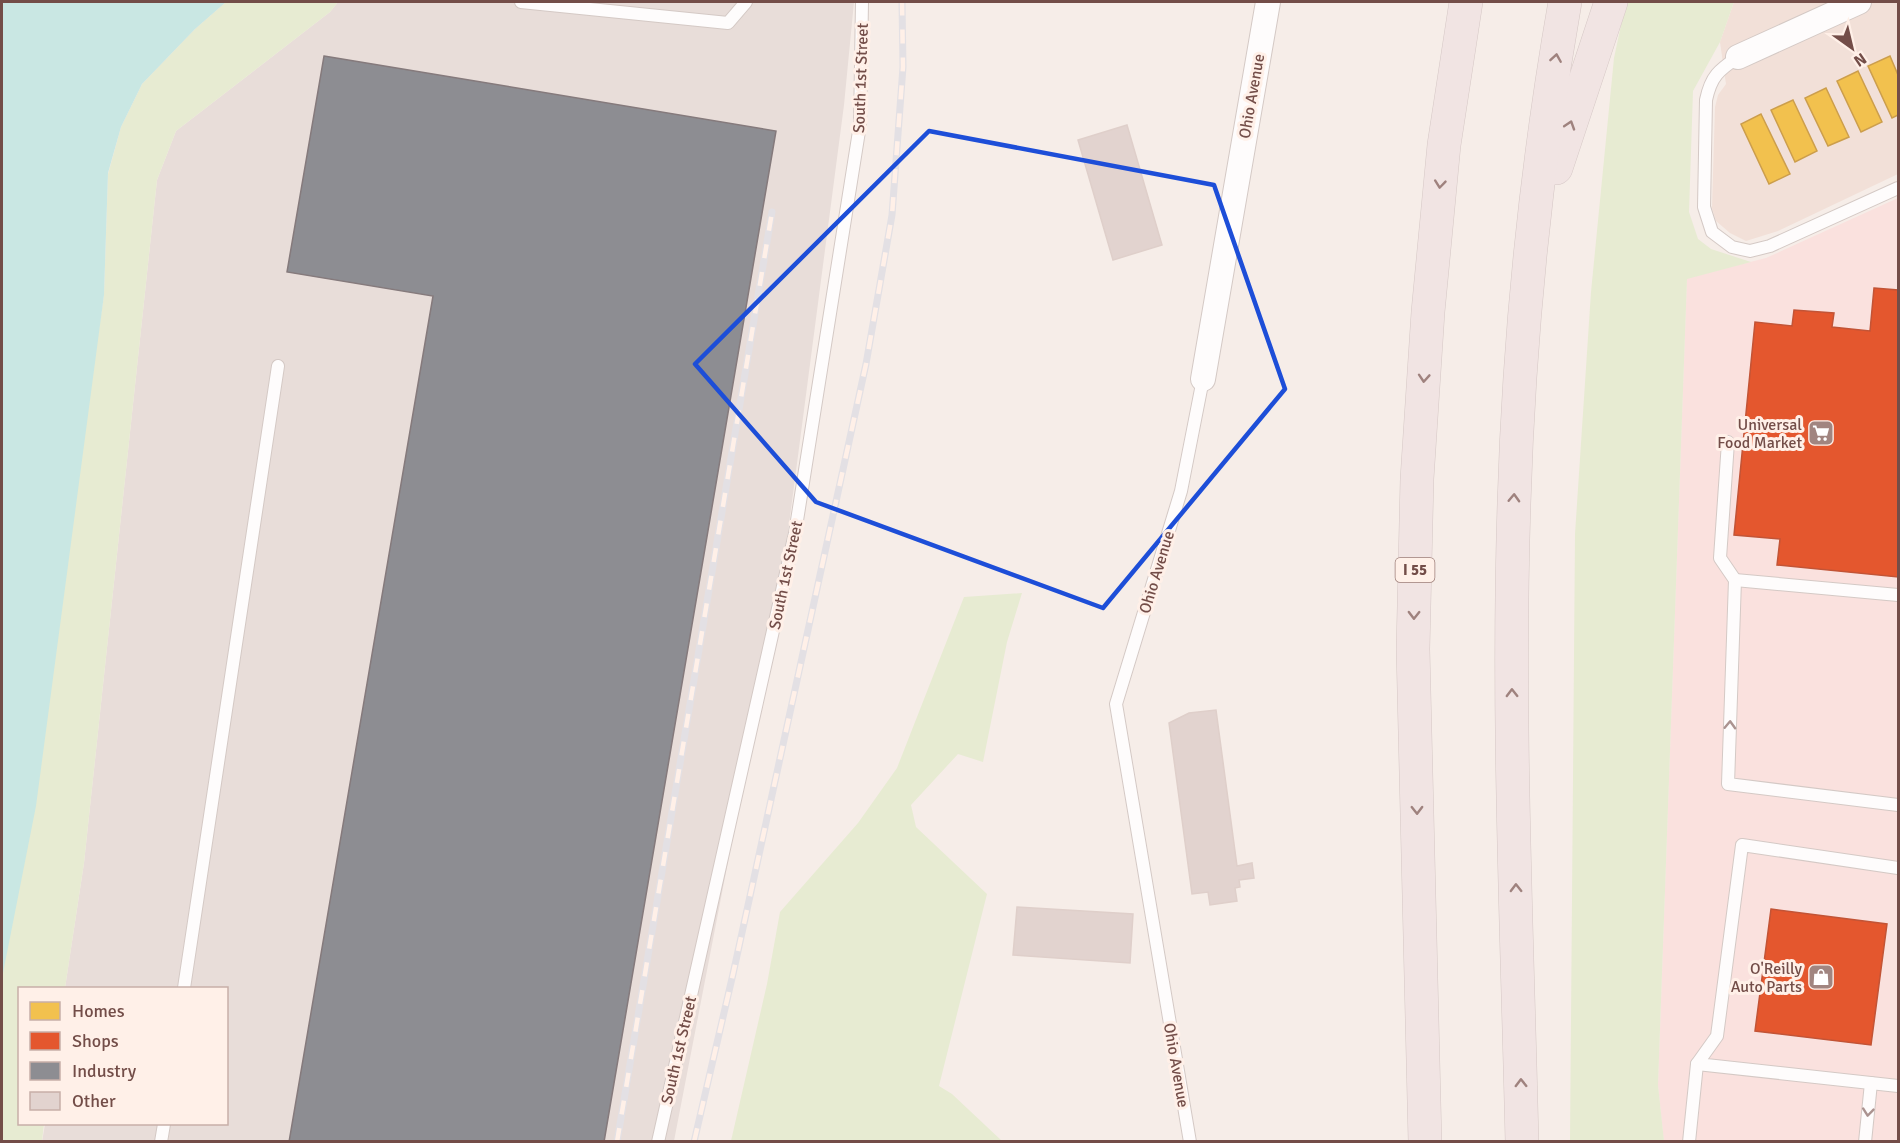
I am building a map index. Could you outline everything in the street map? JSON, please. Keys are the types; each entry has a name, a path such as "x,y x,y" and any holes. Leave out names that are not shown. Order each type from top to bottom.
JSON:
{"highway":[{"path":"1444,2 1444,146"},
{"name":"I 55","path":"1425,1142 1413,649 1417,479 1428,312 1444,146 1466,2"},
{"path":"1522,1142 1511,671 1514,504 1520,378 1532,241 1565,2"},
{"path":"1532,241 1611,2"}],"street":[{"name":"Ohio Avenue","path":"1203,379 1268,2"},
{"path":"1738,57 1858,2"}],"lane":[{"path":"521,2 729,23 746,2"},
{"name":"South 1st Street","path":"658,1142 795,533 860,125 862,2"},
{"path":"1738,57 1720,70 1710,84 1706,99 1704,207 1712,232 1732,247 1750,251 1770,246 1899,188"},
{"path":"184,987 278,366"},
{"name":"Ohio Avenue","path":"1190,1142 1116,704 1181,491 1203,379"},
{"path":"1728,442 1720,558 1735,579 1728,784 1899,805"},
{"path":"1735,579 1899,595"},
{"path":"1689,1142 1697,1064 1717,1036 1742,845 1899,868"},
{"path":"1697,1064 1899,1086"},
{"path":"1865,1142 1871,1083"},
{"path":"161,1142 164,1125"}],"highlighted area":[{"path":"929,131 1214,185 1285,389 1103,608 816,502 695,364"}],"shaded area":[{"path":"338,2 854,2 844,105 780,593 674,1141 42,1142 45,1125 228,1125 228,987 65,987 84,863 157,180 176,131 330,12"},
{"path":"1734,2 1898,2 1898,174 1778,231 1746,241 1730,233 1716,221 1712,208 1715,107 1718,95 1726,84 1720,42"},
{"path":"1898,198 1898,1141 1664,1142 1658,1085 1687,278 1766,258"}],"green space":[{"path":"226,2 338,2 330,12 176,131 157,180 84,863 65,987 18,987 18,1125 44,1125 42,1141 2,1142 2,976 104,295 108,174 121,127 142,84 195,29"},
{"path":"1626,2 1734,2 1720,42 1693,91 1689,212 1698,239 1711,249 1751,262 1687,279 1658,1085 1664,1141 1570,1142 1575,534 1591,292 1614,58"},
{"path":"1022,593 1007,642 983,762 958,754 911,805 916,827 987,894 939,1086 952,1094 1002,1141 731,1141 767,984 780,912 858,823 897,768 964,597"}],"water":[{"path":"2,2 226,2 195,29 142,84 121,127 108,173 104,295 36,806 2,978"}],"building: Homes":[{"path":"1890,56 1898,75 1898,115 1892,118 1868,66"},
{"path":"1858,71 1882,122 1861,132 1837,81"},
{"path":"1826,88 1849,137 1828,146 1805,98"},
{"path":"1793,100 1817,151 1795,162 1771,110"},
{"path":"1761,114 1790,174 1769,184 1741,124"}],"building: Shops":[{"name":"Universal Food Market","path":"1874,288 1898,290 1898,577 1777,565 1780,539 1734,535 1755,322 1792,326 1794,310 1834,313 1832,327 1870,331"},
{"name":"O'Reilly Auto Parts","path":"1771,909 1887,924 1871,1045 1755,1031"}],"building: Industry":[{"path":"324,56 776,131 604,1142 289,1142 433,296 287,272"}],"building: Other":[{"path":"1127,125 1162,245 1113,260 1078,140"},
{"path":"1216,710 1237,866 1252,863 1254,878 1239,880 1240,887 1235,888 1237,901 1210,905 1208,892 1192,894 1169,723 1189,713"},
{"path":"1017,907 1133,914 1130,963 1013,955"}],"railway":[{"path":"694,1142 733,974 866,364 892,215 903,67 902,2"},
{"path":"617,1142 772,212"}],"place":[{"name":"Universal Food Market","path":"1821,433"},
{"name":"O'Reilly Auto Parts","path":"1821,977"}]}
